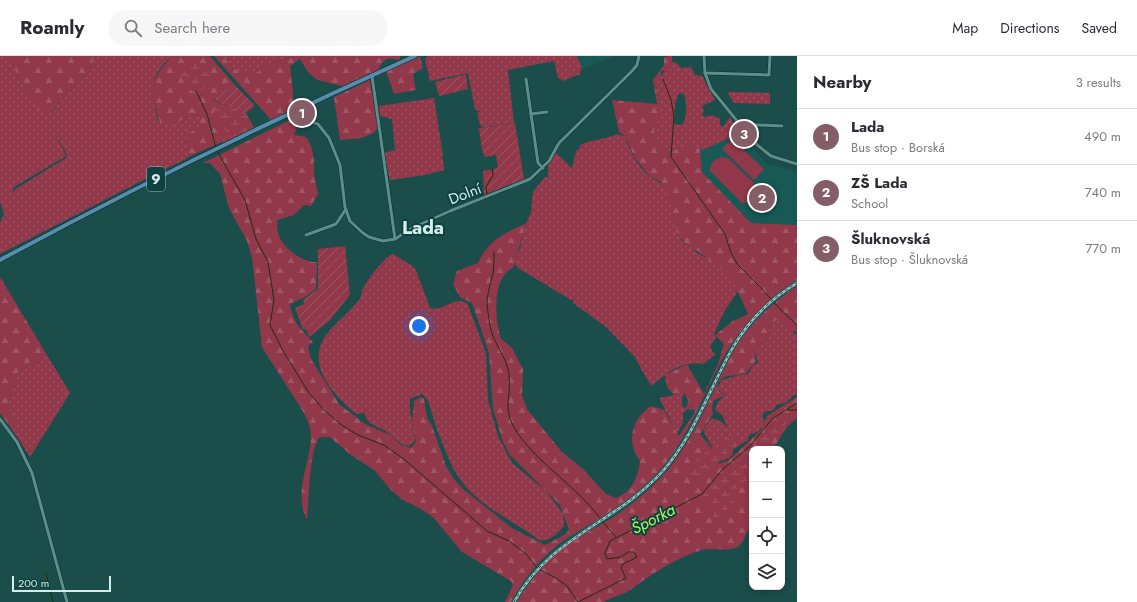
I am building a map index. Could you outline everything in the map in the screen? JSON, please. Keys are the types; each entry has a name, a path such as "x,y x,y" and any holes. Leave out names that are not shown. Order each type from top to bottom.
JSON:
{"main road":[{"name":"9","path":"0,260 102,206 255,131 415,56"}],"street":[{"name":"Dolní","path":"395,239 412,228 450,211 525,182 543,168 559,143 632,71 637,65 639,56"},
{"path":"704,56 705,73 711,89 740,124 765,152 781,160 797,164"},
{"path":"705,73 769,76 770,56"},
{"path":"295,112 300,118 318,124 329,138 341,172 346,209 353,224 369,237 383,241 395,239 372,76"},
{"path":"526,79 538,163 543,168"},
{"path":"531,114 547,112"},
{"path":"740,124 782,126"},
{"path":"306,235 336,224 346,209"},
{"path":"0,419 17,442 32,473 67,602"}],"shaded area":[{"path":"578,56 613,56 613,57 582,69"},
{"path":"740,133 766,163 797,172 797,225 751,223 702,172 700,149 703,150"},
{"path":"797,280 797,286 766,310 745,334 735,349 691,436 664,473 629,506 555,555 536,573 517,602 511,602 532,570 552,551 568,538 626,501 660,470 687,433 730,347 741,331 755,313 769,300"}],"green space":[{"path":"0,56 8,56 31,100 52,112 65,96 88,73 95,56 172,56 158,71 153,86 154,103 159,122 175,123 195,115 200,117 200,125 191,132 186,140 190,156 0,254 0,223 4,214 0,201","holes":["55,133 67,155 66,158 17,188 12,193 14,187 66,156"]},
{"path":"8,56 95,56 88,73 46,118 31,100"},
{"path":"172,56 210,56 234,84 213,98 243,115 246,113 254,128 190,156 186,140 191,132 200,125 200,117 195,115 175,123 160,123 152,95 153,82 161,69"},
{"path":"214,56 222,56 236,70 243,74 258,72 265,66 294,56 400,56 400,59 388,59 378,70 342,86 317,80 308,72 300,59 290,66 293,110 272,121"},
{"path":"222,56 294,56 265,66 258,72 243,74 236,70"},
{"path":"420,56 423,68 413,74 416,90 394,94 386,71"},
{"path":"428,56 577,56 582,67 580,74 563,81 558,78 554,61 508,70 514,123 483,127 480,125 477,113 480,111 475,110 468,73 430,81 425,60"},
{"path":"672,56 672,69 661,71 661,77 655,84 660,101 659,119 654,130 656,140 669,151 690,145 700,149 702,172 751,223 797,225 797,280 760,309 738,335 714,376 682,440 672,455 655,476 635,494 552,550 532,571 511,602 505,602 513,585 511,581 462,552 433,517 403,500 392,491 374,470 351,455 330,437 320,437 316,443 310,476 307,520 303,509 302,489 310,448 311,437 309,425 304,413 262,347 252,257 247,241 229,208 220,174 210,163 203,163 292,119 300,120 294,135 306,137 311,146 314,162 314,177 318,194 311,206 304,205 294,215 277,220 277,226 279,236 290,251 300,258 317,262 316,289 305,297 290,304 295,321 313,342 308,346 311,359 339,404 365,424 390,435 401,445 411,448 416,442 412,423 414,401 421,397 424,399 427,418 432,426 446,466 454,479 463,489 512,528 545,545 564,535 569,530 560,505 510,455 503,442 493,409 489,353 472,303 460,297 453,284 457,271 478,263 487,248 498,238 526,223 513,268 506,273 501,280 496,300 497,322 501,339 512,348 523,369 522,396 527,409 561,451 584,470 606,494 616,498 626,492 636,478 639,467 640,461 633,447 632,439 635,424 644,411 651,406 664,410 679,436 695,412 684,393 674,395 667,387 665,375 687,364 704,394 707,389 706,386 708,386 718,364 724,344 715,335 733,321 748,314 732,279 698,251 691,249 678,236 666,188 660,181 650,177 634,156 625,136 619,132 612,100 657,104 653,80 664,65 664,58"},
{"path":"672,62 677,63 681,68 691,67 695,75 702,76 715,100 702,106 704,112 702,114 705,117 712,115 720,119 720,125 723,127 730,117 740,133 703,150 695,147 686,147 669,151 656,140 654,130 659,119 660,107 655,84","holes":["679,93 684,94 686,113 683,124 678,125 674,123 675,103"]},
{"path":"189,64 203,64 210,67 210,80 203,89 196,94 186,86 180,74"},
{"path":"466,74 468,89 439,96 435,82"},
{"path":"370,80 378,128 366,137 340,140 334,97"},
{"path":"234,84 255,106 243,115 240,112 216,101 213,97"},
{"path":"727,92 770,93 770,104 734,103"},
{"path":"434,98 443,156 441,159 443,159 444,170 425,175 390,180 384,153 395,150 392,119 380,116 379,106"},
{"path":"216,103 239,110 243,115 246,113 254,128 223,143 226,131 220,122 214,117"},
{"path":"515,123 524,179 484,195 483,171 498,168 496,155 485,157 482,150 479,128"},
{"path":"617,134 625,136 634,158 642,169 650,177 663,184 666,188 680,239 729,275 738,291 724,312 714,334 716,337 710,347 715,355 703,364 687,364 681,366 669,372 651,386 634,356 606,327 573,303 574,300 571,300 518,268 514,263 520,248 524,229 531,212 533,192 545,177 548,178 548,164 556,153 572,168 576,151 581,147 578,146"},
{"path":"732,139 764,169 754,180 722,149"},
{"path":"722,157 728,158 754,183 755,195 749,202 742,203 710,171 713,162"},
{"path":"345,246 350,295 329,321 309,337 306,329 303,330 295,308 304,304 303,300 318,289 318,249"},
{"path":"393,254 411,265 416,270 430,308 440,308 459,301 468,305 486,353 488,400 498,436 512,463 547,492 563,514 564,526 547,540 539,540 496,512 467,488 452,466 436,427 429,405 422,394 410,399 410,410 415,441 409,446 403,445 384,430 371,424 366,419 365,413 356,414 331,388 324,378 320,367 319,356 321,345 327,334 360,299 362,290 376,269 385,259"},
{"path":"0,277 44,350 40,361 18,371 8,405 17,424 13,431 0,413"},
{"path":"797,286 797,331 792,332 777,320 772,322 768,338 755,354 756,361 749,369 745,373 727,376 718,383 719,392 726,395 714,400 712,406 713,414 700,434 715,452 713,460 717,464 728,461 761,430 767,416 797,397 797,418 786,428 775,446 749,446 749,529 741,544 735,548 726,550 707,549 688,555 660,570 627,592 604,602 517,602 526,587 555,555 575,539 624,509 648,490 664,474 675,460 694,430 734,350 740,340 754,323"},
{"path":"777,320 797,334 797,395 794,395 785,403 776,405 774,410 764,412 762,417 765,422 761,429 756,433 750,434 747,441 733,447 733,454 729,458 722,461 703,430 712,418 722,422 728,428 722,415 715,410 718,402 726,394 722,393 718,388 721,380 749,373 753,365 758,363 756,354 757,350 768,339 772,322"},
{"path":"44,350 70,393 30,457 13,431 16,423 8,405 18,371 40,361"},
{"path":"684,393 682,402 684,408 687,407 688,400 694,410 688,409 683,413 683,423 677,433 659,398"},
{"path":"786,416 788,421 766,446 753,446 773,421"},
{"path":"740,435 744,442 728,453 700,481 695,483 689,474 697,458 731,436"},
{"path":"749,450 749,479 736,486 733,510 724,522 717,523 703,496 724,471"}],"waterway":[{"path":"663,79 671,100 674,116 671,157 725,234 731,253 738,265 797,325"},
{"path":"196,91 207,114 216,148"},
{"path":"217,151 245,200 256,239 268,262 274,300 270,325 283,351 309,393 324,410 343,426 358,435 384,445 405,460 487,531 509,541 526,554 538,569 556,578 567,586 578,602"},
{"path":"487,194 486,187 493,175 492,168"},
{"path":"494,252 493,271 488,292 487,307 492,333 508,369 508,410 510,418 521,438 530,449 582,497 600,518"},
{"name":"Šporka","path":"578,602 626,578 621,568 623,564 637,557 634,552 628,552 621,557 607,559 605,553 610,541 702,494 722,470 750,446 772,419 797,403"},
{"name":"Šporka","path":"787,410 797,410"},
{"path":"602,521 616,537"},
{"path":"46,573 53,602"}],"railway":[{"path":"514,602 529,580 546,561 564,546 624,505 662,472 673,458 692,428 732,349 745,329 752,320 778,296 797,283"}],"place":[{"name":"Lada","path":"302,113"},
{"name":"Šluknovská","path":"744,134"},
{"name":"ZŠ Lada","path":"762,198"}],"district":[{"name":"Lada","path":"423,227"}]}
